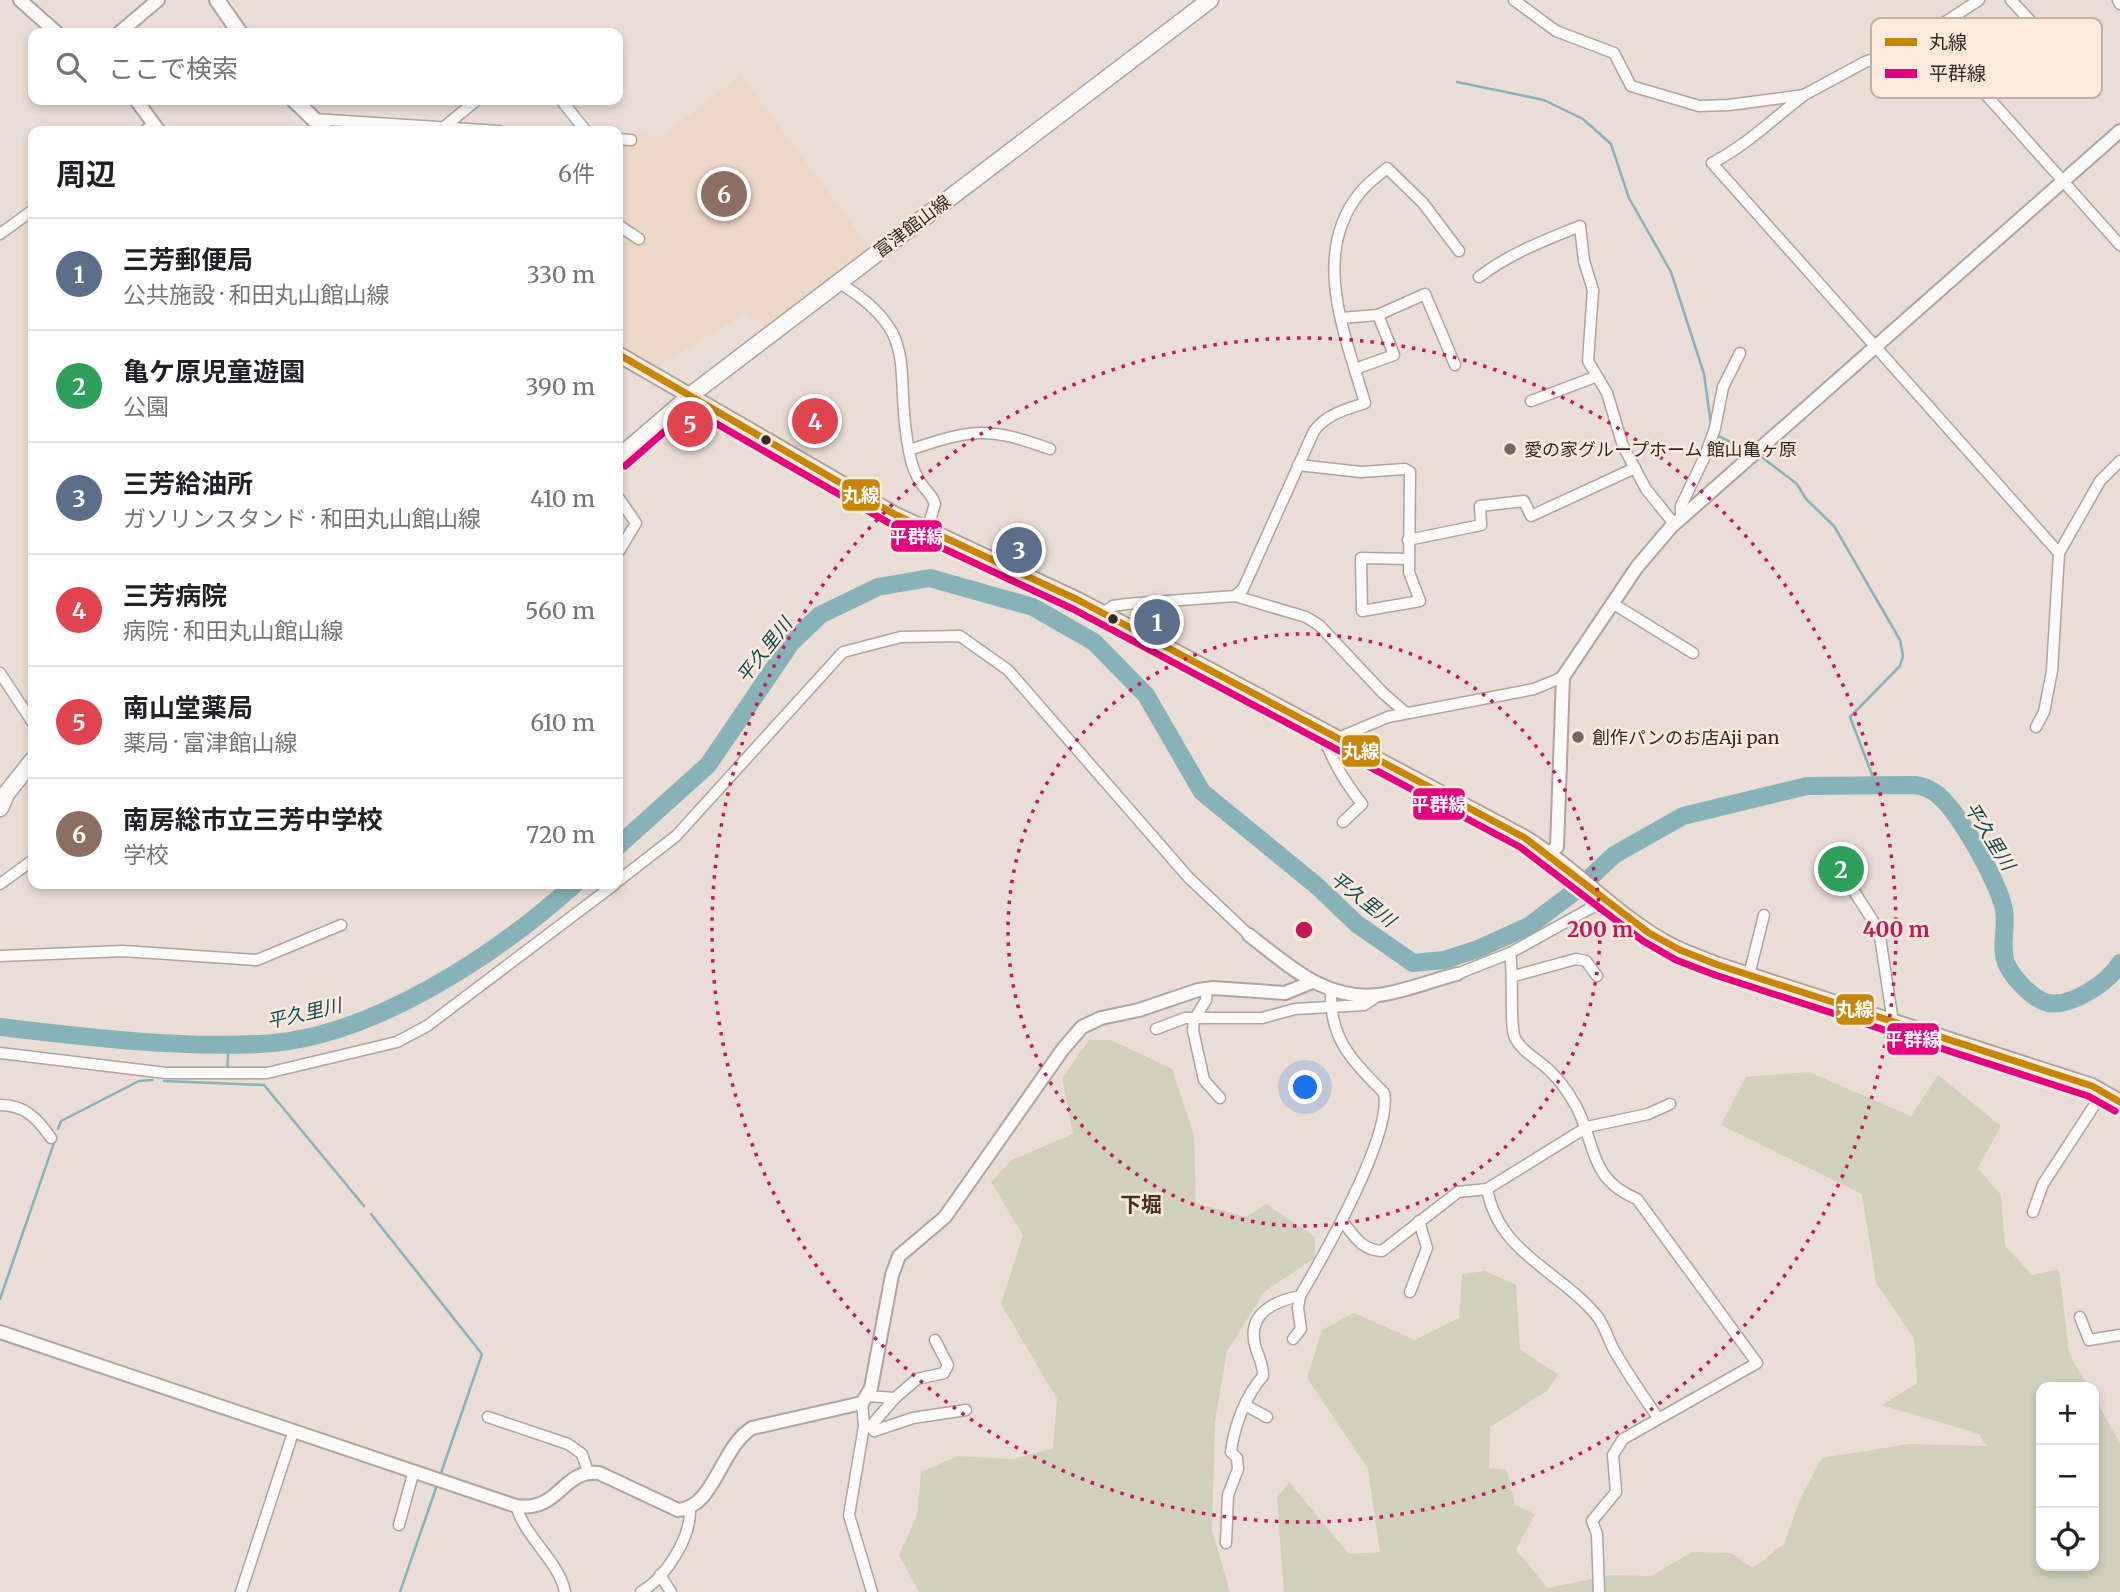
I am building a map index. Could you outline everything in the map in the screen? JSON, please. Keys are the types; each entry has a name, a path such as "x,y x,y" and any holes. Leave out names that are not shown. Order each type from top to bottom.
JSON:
{"main road":[{"path":"216,0 236,28"},
{"name":"富津館山線","path":"623,454 689,396 1210,0"},
{"path":"299,105 321,126"},
{"path":"623,357 845,486 927,530 1101,614 1338,738 1551,855 1667,944 1749,975 2103,1092 2120,1102"},
{"path":"0,808 6,794 28,766"}],"street":[{"path":"20,0 51,28"},
{"path":"126,28 158,0"},
{"path":"1514,0 1556,31 1614,53 1631,86 1646,92 1699,106 1729,105 1804,95"},
{"path":"1948,18 1968,3 1979,0"},
{"path":"2011,0 2028,18"},
{"path":"1871,60 1804,95 1765,125 1746,144 1712,163 2059,552"},
{"path":"1989,98 2120,244"},
{"path":"139,105 150,126"},
{"path":"445,126 471,105"},
{"path":"565,105 582,126"},
{"path":"313,119 428,126"},
{"path":"1551,855 1557,847 1563,677 1637,567 1678,522 2120,131"},
{"path":"623,139 631,140"},
{"path":"1235,596 1243,589 1298,465 1322,420 1365,403 1332,276 1342,225 1360,192 1387,168 1423,203 1459,251"},
{"path":"0,234 28,214"},
{"path":"1479,278 1501,260 1580,226 1584,261 1593,289 1588,361 1595,377 1607,393 1623,446 1646,489 1678,522"},
{"path":"623,228 639,239"},
{"path":"838,282 861,296 890,325 900,351 909,450 914,468 935,504 927,530"},
{"path":"1341,318 1378,315 1425,294 1455,365"},
{"path":"1355,369 1394,355 1378,315"},
{"path":"1678,522 1681,506 1715,428 1723,387 1740,353"},
{"path":"1531,401 1595,377"},
{"path":"909,450 976,431 1006,433 1051,449"},
{"path":"2036,727 2049,694 2059,552 2100,481 2120,461"},
{"path":"1298,465 1362,472 1405,469 1410,472 1409,572 1420,601 1362,611 1361,558 1409,559"},
{"path":"1408,540 1481,525 1480,506 1524,501 1531,516 1635,468"},
{"path":"623,504 636,523 623,545"},
{"path":"1101,614 1113,606 1127,604 1235,596 1306,617 1319,625 1383,693 1406,713"},
{"path":"1612,603 1693,653"},
{"path":"623,878 676,836 843,652 901,637 960,636 1008,670 1188,877 1250,934 1312,982 1331,990 1379,995 1457,974 1510,953 1605,899"},
{"path":"0,673 28,715"},
{"path":"1338,738 1406,713 1534,689 1563,677"},
{"path":"1321,729 1328,752 1345,782 1362,804 1343,822"},
{"path":"0,884 28,864"},
{"path":"1844,876 1879,930 1893,1021"},
{"path":"0,1053 166,1073 267,1073 397,1041 427,1026 608,889"},
{"path":"1749,975 1764,915"},
{"path":"0,956 123,951 257,960 341,925"},
{"path":"1510,953 1514,976 1514,1036 1523,1050 1550,1071 1570,1096 1587,1127 1598,1167 1608,1183 1637,1199 1757,1363 1623,1439 1613,1455 1616,1492 1591,1521 1597,1534 1599,1592"},
{"path":"1514,976 1576,959 1586,961 1597,976"},
{"path":"872,1592 849,1515 864,1426 864,1400 871,1388 892,1275 899,1256 945,1217 1063,1048 1082,1027 1101,1018 1139,1010 1207,989 1285,993 1312,982"},
{"path":"1207,989 1206,1000 1194,1020 1193,1030 1204,1080 1220,1098"},
{"path":"1293,1339 1301,1329 1298,1308 1300,1296 1343,1222 1378,1137 1386,1102 1384,1093 1339,1041 1331,1006 1331,990"},
{"path":"1156,1029 1165,1023 1262,1018 1295,1009 1368,1004 1379,995"},
{"path":"2033,1212 2043,1184 2103,1092"},
{"path":"1343,1222 1369,1250 1382,1251 1458,1192 1487,1189 1587,1127 1648,1114 1670,1104"},
{"path":"0,1105 16,1105 33,1116 51,1138"},
{"path":"1487,1189 1497,1224 1516,1246 1585,1302 1600,1320 1613,1349 1658,1418"},
{"path":"1410,1292 1427,1248 1419,1221"},
{"path":"1226,1543 1228,1495 1238,1469 1237,1458 1231,1452 1233,1442 1249,1392 1263,1376 1263,1357 1256,1348 1253,1333 1259,1317 1276,1300 1300,1296"},
{"path":"2080,1317 2089,1340 2120,1335"},
{"path":"0,1332 414,1474 516,1506 531,1508 544,1504 579,1474 588,1472 599,1473 678,1510 690,1509 702,1501 739,1436 752,1428 864,1400 895,1398"},
{"path":"935,1340 948,1366 944,1373 917,1379 872,1421 870,1427 874,1431 913,1418 966,1410"},
{"path":"1245,1405 1266,1418"},
{"path":"488,1417 568,1444 582,1454 588,1472"},
{"path":"241,1592 293,1433"},
{"path":"398,1525 414,1474"},
{"path":"516,1506 531,1539 560,1574 565,1592"},
{"path":"641,1592 660,1575 690,1525 690,1509"},
{"path":"660,1575 671,1592"}],"shaded area":[{"path":"741,75 867,244 866,250 768,329 745,312 653,368 623,351 623,143 632,144 635,134 661,137"}],"green space":[{"path":"1089,1040 1111,1040 1172,1069 1194,1135 1196,1203 1246,1217 1266,1204 1315,1237 1315,1258 1265,1291 1227,1351 1215,1421 1212,1530 1230,1592 919,1592 899,1555 917,1516 921,1472 958,1456 1013,1459 1053,1448 1057,1399 1001,1304 1023,1235 991,1182 1012,1160 1073,1134 1062,1078"},
{"path":"1809,1072 1911,1116 1938,1075 2001,1126 1978,1168 2001,1195 2005,1246 2032,1275 2059,1269 2069,1353 2085,1382 2036,1382 2036,1571 2099,1571 2099,1406 2120,1443 2120,1592 1284,1592 1277,1498 1289,1482 1349,1554 1380,1552 1368,1469 1307,1378 1322,1330 1354,1313 1415,1340 1459,1318 1462,1274 1485,1271 1516,1285 1520,1350 1558,1374 1547,1391 1490,1427 1489,1468 1507,1470 1515,1505 1535,1514 1516,1550 1548,1588 1611,1575 1651,1576 1692,1552 1731,1553 1753,1568 1784,1544 1801,1497 1822,1458 1909,1444 1986,1446 1979,1434 1882,1405 1917,1383 1914,1338 1876,1283 1862,1194 1721,1125 1746,1077"}],"waterway":[{"path":"1457,82 1544,100 1583,119 1611,144 1629,198 1671,272 1704,374 1711,424"},
{"path":"1718,436 1750,451"},
{"path":"1763,458 1797,484 1806,499 1834,526 1900,640 1903,656 1900,666 1850,717 1876,785"},
{"name":"平久里川","path":"623,842 708,765 791,643 820,615 878,587 930,578 1033,607 1094,642 1146,695 1202,792 1317,886 1357,924 1413,963 1444,960 1478,949 1529,926 1578,889 1614,855 1683,816 1807,786 1914,785 1932,791 1943,800 1976,846 2004,910 2006,963 2029,992 2048,1003 2068,1001 2099,985 2120,963"},
{"name":"平久里川","path":"0,1027 129,1041 194,1044 259,1044 301,1039 344,1027 429,989 508,938 569,889"},
{"path":"227,1069 229,1044"},
{"path":"58,1129 61,1121 139,1081 153,1080"},
{"path":"164,1081 264,1085 364,1206"},
{"path":"0,1299 55,1140"},
{"path":"371,1214 482,1354 440,1476"},
{"path":"400,1592 436,1488"}],"transit line":[{"name":"丸線","path":"623,357 894,514 1078,600 1525,838 1649,933 1680,950 1718,965 2092,1086 2120,1102"},
{"name":"平群線","path":"625,466 696,404"},
{"name":"平群線","path":"684,405 889,523 1073,609 1520,847 1643,941 1676,960 2088,1096 2115,1111"}],"place":[{"name":"南房総市立三芳中学校","path":"724,194"},
{"name":"三芳病院","path":"815,421"},
{"name":"南山堂薬局","path":"690,424"},
{"name":"愛の家グループホーム 館山亀ヶ原","path":"1510,449"},
{"name":"三芳給油所","path":"1019,550"},
{"name":"三芳郵便局","path":"1157,622"},
{"name":"創作パンのお店Aji pan","path":"1578,737"},
{"name":"亀ケ原児童遊園","path":"1841,869"}],"district":[{"name":"下堀","path":"1141,1204"}]}
